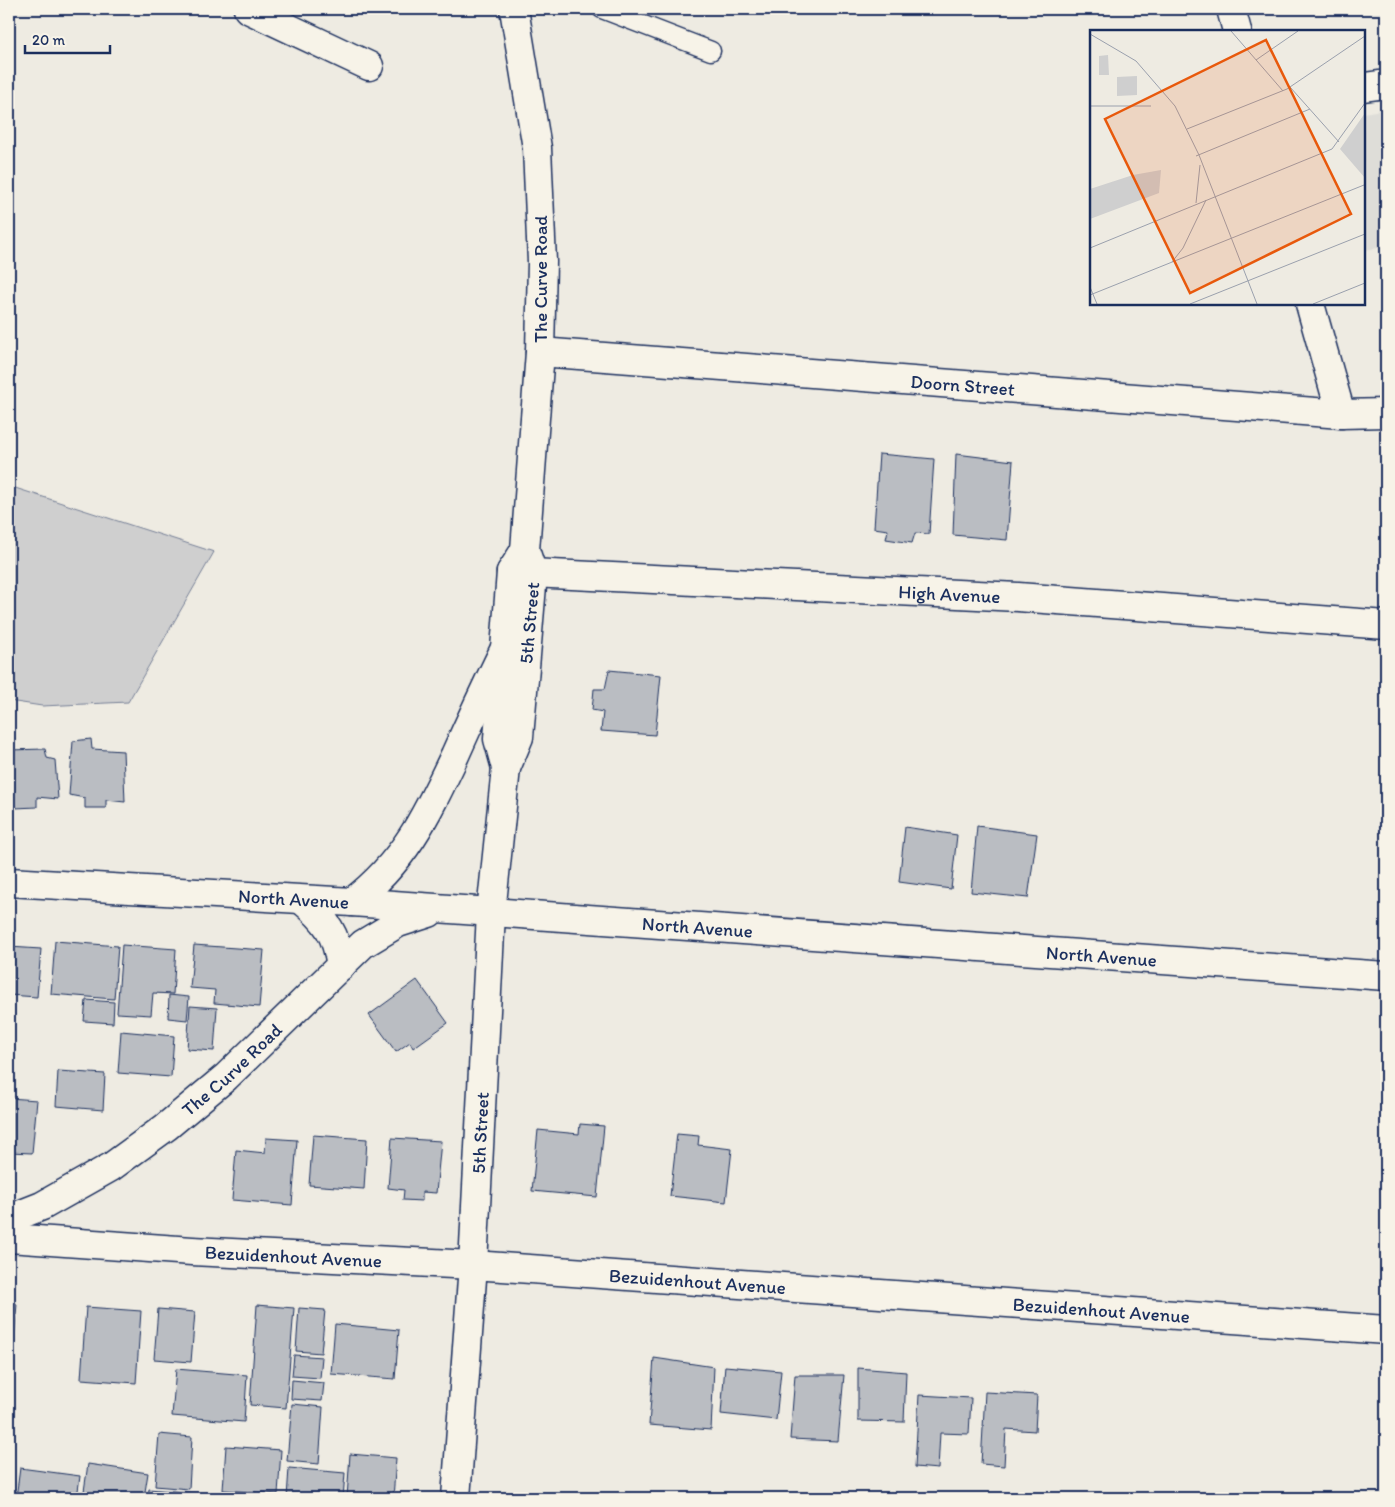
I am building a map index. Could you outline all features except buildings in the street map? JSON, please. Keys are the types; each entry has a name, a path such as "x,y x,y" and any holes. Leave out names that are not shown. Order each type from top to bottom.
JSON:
{"street":[{"path":"248,9 369,66"},
{"name":"The Curve Road","path":"514,9 537,148 542,262 540,352 523,565"},
{"path":"1231,9 1237,30"},
{"path":"1365,87 1386,84"},
{"path":"1310,305 1342,414"},
{"name":"Doorn Street","path":"540,352 945,385 1342,414 1386,413"},
{"name":"High Avenue","path":"523,565 1018,597 1386,626"},
{"name":"5th Street","path":"506,768 498,738 505,648 523,565"},
{"name":"5th Street","path":"456,1498 473,1265 491,913 506,768 519,737 523,565"},
{"path":"352,902 382,877 411,841 427,813 505,648"},
{"name":"North Avenue","path":"9,882 352,902 1386,976"},
{"path":"302,900 328,924 335,937 340,966"},
{"name":"The Curve Road","path":"9,1219 42,1206 111,1166 166,1127 226,1077 340,966 379,932 398,923 442,909"},
{"name":"Bezuidenhout Avenue","path":"9,1238 192,1251 473,1265 1386,1330"}],"lane":[{"path":"602,9 710,51"}],"shaded area":[{"path":"1386,109 1386,247 1365,250 1365,113"},
{"path":"9,486 214,552 128,702 42,706 9,701"}]}
